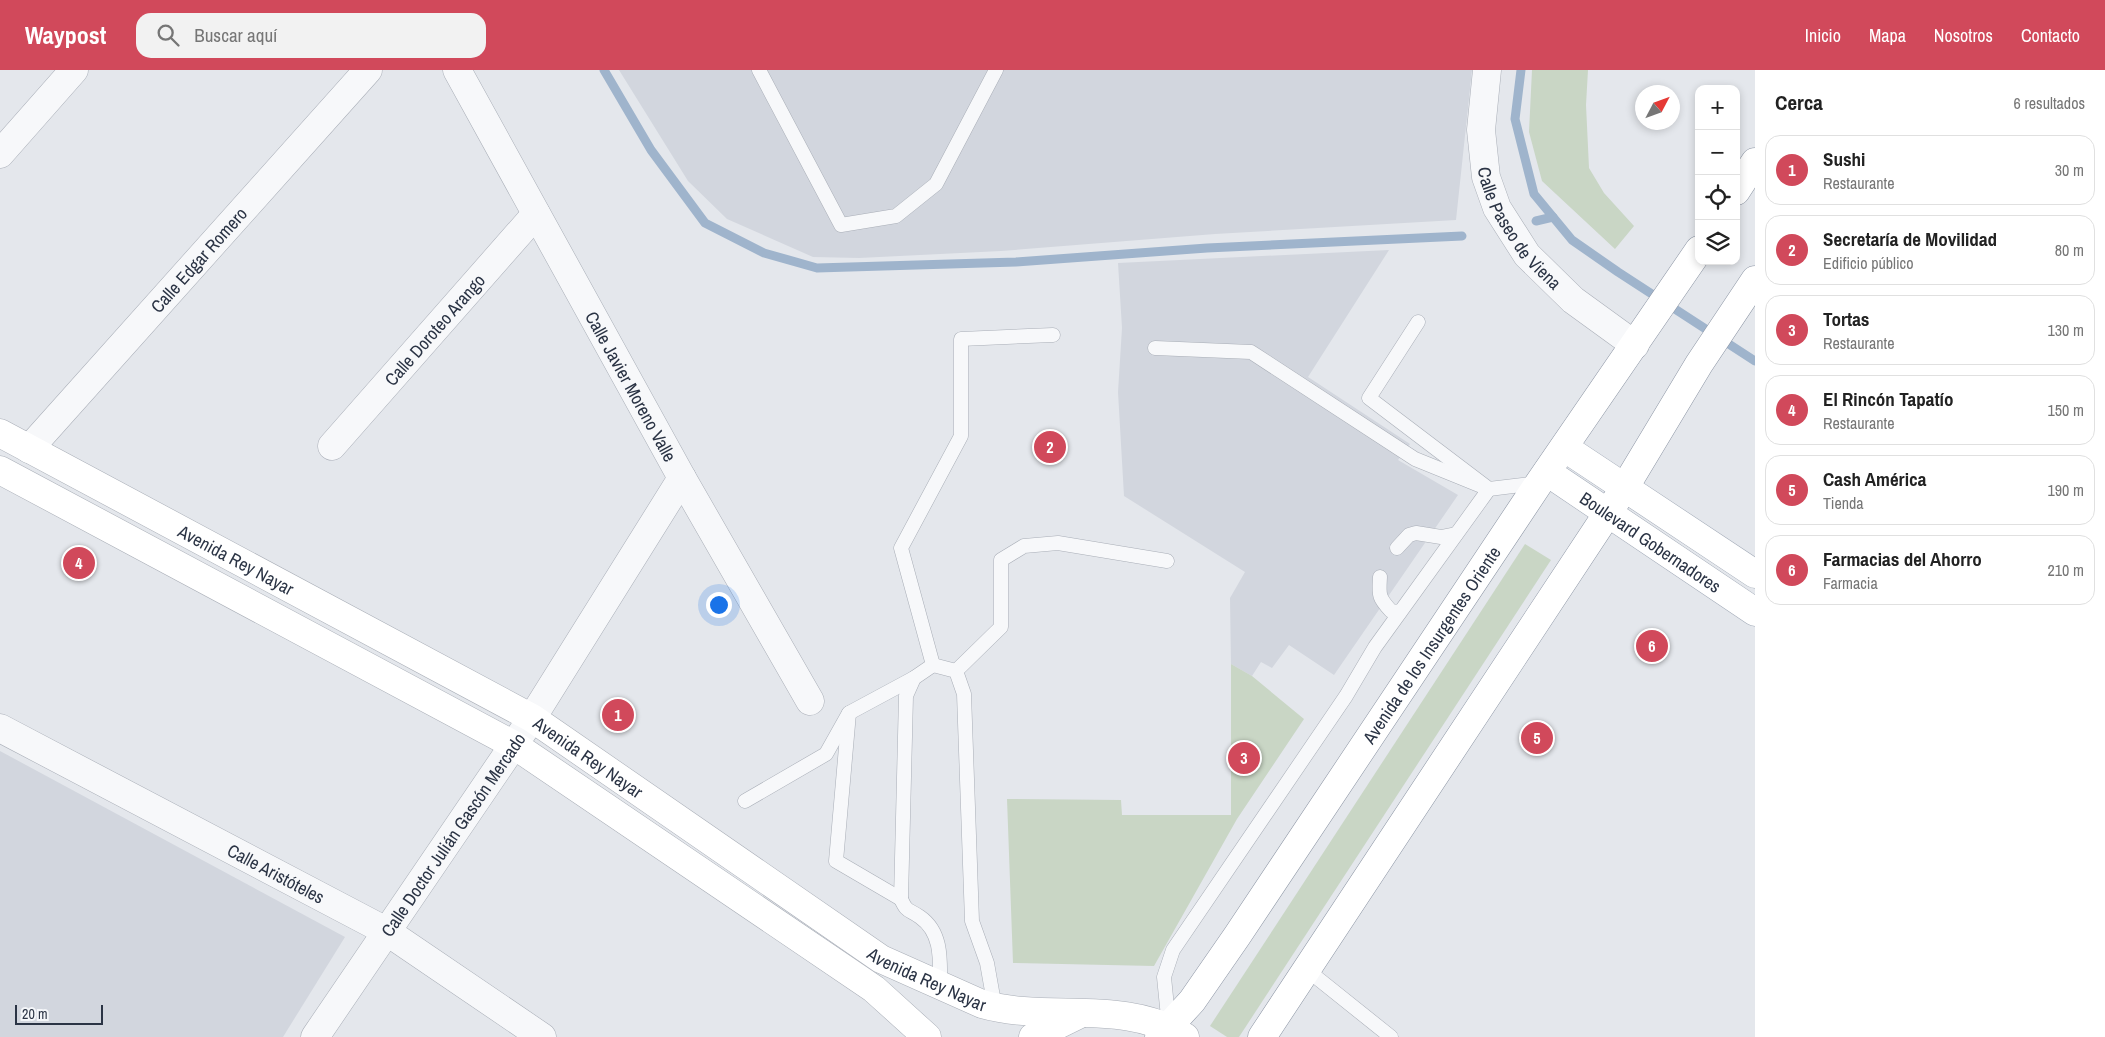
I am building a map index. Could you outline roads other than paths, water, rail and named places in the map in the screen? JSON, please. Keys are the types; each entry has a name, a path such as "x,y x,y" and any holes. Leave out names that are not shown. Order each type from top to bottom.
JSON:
{"main road":[{"path":"1740,185 1755,162"},
{"name":"Avenida de los Insurgentes Oriente","path":"1171,1034 1543,478 1695,255"},
{"path":"1262,1037 1625,487 1699,364 1751,286"},
{"name":"Avenida Rey Nayar","path":"0,433 532,718 881,959 940,986 995,1008 1033,1012 1084,1012 1139,1018 1171,1034"},
{"name":"Boulevard Gobernadores","path":"1565,448 1755,574"},
{"name":"Avenida Rey Nayar","path":"0,470 514,745 874,989 927,1037"},
{"name":"Boulevard Gobernadores","path":"1543,478 1606,514 1755,612"},
{"path":"1033,1037 1084,1012"}],"street":[{"path":"0,154 74,70"},
{"name":"Calle Edgar Romero","path":"29,449 368,70"},
{"name":"Calle Javier Moreno Valle","path":"457,70 682,478 810,701"},
{"name":"Calle Paseo de Viena","path":"1486,70 1480,130 1486,177 1497,208 1527,254 1573,300 1641,336"},
{"name":"Calle Doroteo Arango","path":"332,446 536,214"},
{"name":"Calle Doctor Julián Gascón Mercado","path":"315,1037 532,718 682,478"},
{"name":"Calle Aristóteles","path":"0,728 386,931 542,1037"}],"lane":[{"path":"759,70 841,225 896,216 936,184 996,70"},
{"path":"1418,322 1369,398 1489,489"},
{"path":"933,665 902,548 962,436 961,339 1053,335"},
{"path":"1155,348 1251,352 1415,459 1489,489 1543,478"},
{"path":"1171,1034 1164,977 1173,950 1335,712 1375,648 1489,489"},
{"path":"1397,548 1409,536 1416,533 1441,537 1456,534"},
{"path":"956,671 1002,627 1001,560 1024,546 1058,542 1167,562"},
{"path":"1380,577 1378,591 1381,600 1391,611 1400,612"},
{"path":"744,801 826,754 849,713 914,678 933,665 956,671"},
{"path":"956,671 964,694 972,921 987,963 995,1008"},
{"path":"914,678 906,696 901,899 907,911 921,918 932,931 940,950 940,986"},
{"path":"849,713 836,860 901,899"},
{"path":"1306,969 1391,1037"}],"waterway":[{"path":"604,70 651,150 705,223 764,253 817,268 1016,262 1207,248 1462,236"},
{"path":"1521,70 1515,119 1534,194 1572,240 1755,361"},
{"path":"1536,221 1553,217"}],"place":[{"name":"Secretaría de Movilidad","path":"1050,447"},
{"name":"El Rincón Tapatío","path":"79,563"},
{"name":"Farmacias del Ahorro","path":"1652,646"},
{"name":"Sushi","path":"618,715"},
{"name":"Cash América","path":"1537,738"},
{"name":"Tortas","path":"1244,758"}]}
